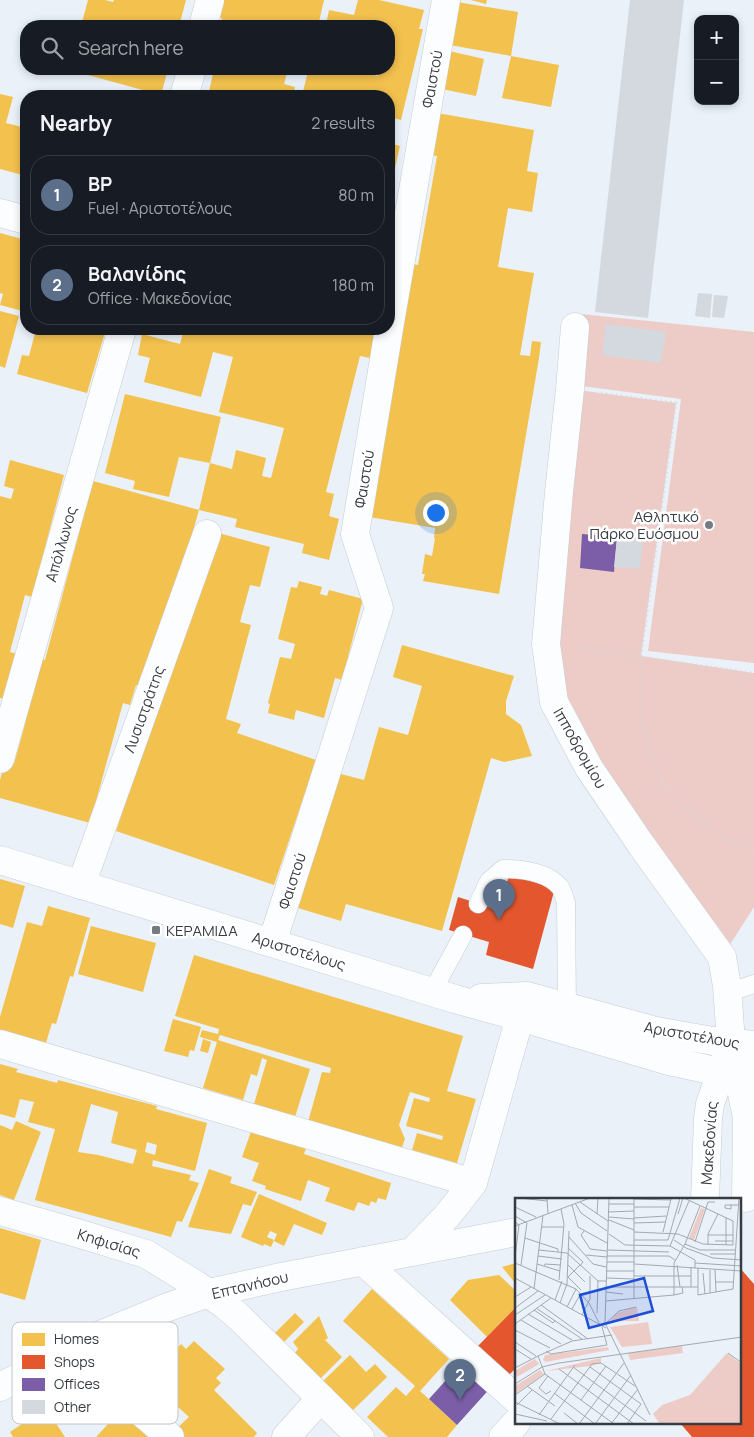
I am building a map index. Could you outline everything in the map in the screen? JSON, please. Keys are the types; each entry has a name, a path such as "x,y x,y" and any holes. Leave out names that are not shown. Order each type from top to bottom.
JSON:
{"street":[{"path":"205,20 210,0"},
{"name":"Φαιστού","path":"395,289 446,0"},
{"path":"186,90 190,75"},
{"path":"0,213 20,218"},
{"name":"Ιπποδρομίου","path":"575,327 546,644 554,702 588,768 722,957 727,993 743,1044"},
{"name":"Απόλλωνος","path":"0,759 120,335"},
{"name":"Φαιστού","path":"272,943 379,608 355,534 387,335"},
{"name":"Λυσιστράτης","path":"81,885 207,534"},
{"name":"Αριστοτέλους","path":"0,860 443,996 669,1061 737,1072"},
{"name":"Αριστοτέλους","path":"443,996 527,996 656,1031 702,1040 743,1044"},
{"path":"412,1252 447,1216 473,1183 520,1017"},
{"path":"0,1044 473,1183"},
{"name":"Μακεδονίας","path":"743,1044 737,1072 747,1118 745,1198"},
{"name":"Μακεδονίας","path":"705,1198 708,1118 713,1092 737,1072"},
{"name":"Κηφισίας","path":"0,1211 146,1254 209,1294 239,1317 360,1437"},
{"name":"Επτανήσου","path":"131,1322 168,1307 209,1294 271,1279 515,1232"},
{"path":"363,1261 515,1398"},
{"name":"Επτανήσου","path":"0,1387 12,1381"},
{"path":"286,1437 321,1398"},
{"path":"155,1424 170,1437"},
{"path":"503,1437 515,1424"}],"lane":[{"path":"478,904 489,881 502,869 521,869 548,878 560,888 566,902 567,1008"},
{"path":"443,996 463,935"},
{"path":"727,993 754,984"}],"path":[{"path":"570,389 676,402 641,657 641,697 644,730 663,782 682,805 720,835 754,850"},
{"path":"546,644 754,673"}],"shaded area":[{"name":"Αθλητικό Πάρκο Ευόσμου","path":"581,314 754,332 754,663 648,651 681,399 574,385"},
{"path":"570,389 676,403 641,656 754,673 754,907 722,957 589,768 546,644"}],"building: Homes":[{"path":"88,0 113,2 114,0 186,0 181,20 83,20"},
{"path":"221,0 324,0 319,20 222,20 222,18 217,17"},
{"path":"358,0 379,0 424,10 419,29 423,29 401,120 395,118 395,90 303,90 307,75 395,75 395,20 327,20 329,10 354,15"},
{"path":"471,0 487,0 486,4"},
{"path":"457,2 518,12 511,56 450,45"},
{"path":"445,50 484,59 476,96 437,88"},
{"path":"511,56 559,65 551,107 502,98"},
{"path":"88,75 166,75 162,90 143,90"},
{"path":"213,75 286,75 284,84 295,87 294,90 209,90"},
{"path":"0,94 13,97 6,123 20,126 20,174 0,169"},
{"path":"431,112 534,130 527,171 538,173 532,212 508,208 498,267 534,273 520,355 530,356 532,341 541,342 499,594 423,581 425,574 422,574 425,554 432,556 435,528 369,517 412,264 418,265 437,156 424,154"},
{"path":"395,145 400,146 395,168"},
{"path":"0,233 20,238 20,310 0,305 3,294 0,293"},
{"path":"0,311 19,316 5,368 0,366"},
{"path":"34,335 104,335 87,393 17,374 22,355 29,356"},
{"path":"142,335 180,344 182,335 376,335 370,358 360,356 326,492 334,494 329,516 339,519 329,560 302,553 304,544 235,527 237,519 199,510 210,463 232,469 236,450 266,458 262,476 271,478 284,428 219,412 233,357 213,352 201,397 144,382 150,358 138,355"},
{"path":"125,394 221,417 210,463 179,457 169,497 133,489 135,481 105,473"},
{"path":"10,460 64,475 32,597 25,595 10,652 18,654 5,699 0,698 0,496 11,499 14,489 4,486"},
{"path":"93,481 199,510 148,689 136,685 130,705 123,703 90,823 0,798 0,780 5,762 14,764 25,724 21,723 39,658 45,660"},
{"path":"215,532 270,547 260,587 250,585 240,622 251,625 226,719 241,724 237,733 316,760 274,885 116,831"},
{"path":"299,581 322,587 320,594 327,596 329,590 363,599 342,680 335,678 324,718 296,710 294,720 268,713 270,704 268,703 280,657 291,659 295,644 278,639 291,587 297,588"},
{"path":"402,645 514,676 506,701 506,714 521,725 532,756 504,762 491,758 442,931 346,904 341,921 298,908 337,773 364,780 379,727 408,735 422,686 393,677"},
{"path":"0,879 25,886 13,928 0,924"},
{"path":"48,906 90,918 73,977 70,976 56,1024 52,1023 45,1046 0,1034 0,1017 27,922 42,926"},
{"path":"91,926 156,943 143,992 78,974"},
{"path":"194,955 463,1036 447,1091 476,1099 457,1163 412,1150 417,1133 442,1140 443,1136 406,1126 414,1098 429,1102 430,1098 410,1092 399,1125 405,1139 401,1150 308,1122 322,1072 330,1073 331,1068 220,1035 218,1040 310,1069 295,1117 254,1104 267,1060 262,1058 257,1076 251,1074 243,1100 203,1088 217,1042 200,1037 202,1030 218,1034 219,1029 175,1016"},
{"path":"173,1019 201,1027 194,1051 190,1050 188,1057 164,1051"},
{"path":"203,1039 211,1042 208,1053 200,1051"},
{"path":"0,1064 18,1069 16,1072 57,1083 58,1080 157,1106 156,1109 207,1123 195,1171 153,1160 152,1166 191,1175 189,1180 199,1183 182,1222 177,1221 171,1237 35,1200 55,1129 28,1122 34,1102 20,1099 15,1118 0,1114","holes":["91,1104 118,1112 111,1143 137,1150 133,1164 78,1152","147,1142 157,1145 155,1155 145,1152"]},
{"path":"16,1121 41,1132 14,1200 0,1195 0,1125 12,1130"},
{"path":"253,1126 307,1145 304,1154 391,1183 386,1200 378,1198 376,1203 371,1201 369,1206 358,1202 354,1211 325,1201 330,1188 308,1180 301,1201 265,1189 266,1186 252,1181 259,1163 242,1157"},
{"path":"209,1169 232,1177 230,1183 257,1192 251,1206 243,1204 231,1234 188,1227"},
{"path":"259,1194 327,1223 322,1235 294,1224 284,1246 274,1241 277,1234 270,1231 267,1237 274,1240 271,1247 264,1244 263,1246 241,1237"},
{"path":"0,1228 41,1240 25,1300 0,1293"},
{"path":"515,1263 515,1283 502,1267"},
{"path":"499,1275 515,1290 515,1308 487,1337 450,1300 468,1280"},
{"path":"372,1289 449,1359 420,1391 457,1425 447,1437 388,1437 367,1417 396,1387 406,1396 415,1386 343,1321"},
{"path":"295,1313 304,1322 283,1343 274,1334"},
{"path":"319,1316 328,1338 325,1340 342,1357 320,1379 294,1354 298,1349 293,1342"},
{"path":"194,1341 225,1369 216,1378 221,1383 214,1390 257,1433 254,1437 180,1437 174,1431 189,1417 178,1407 178,1347 181,1344 186,1349"},
{"path":"350,1355 366,1372 375,1364 387,1377 351,1412 322,1382"},
{"path":"22,1424 56,1424 65,1437 13,1437 10,1432"},
{"path":"108,1424 136,1424 150,1437 96,1437"}],"building: Shops":[{"path":"509,875 555,888 533,969 486,955 489,942 449,930 458,897 499,910"},
{"path":"742,1270 754,1284 754,1437 692,1437 681,1424 742,1424"},
{"path":"515,1308 515,1369 507,1377 477,1347"}],"building: Offices":[{"path":"582,534 617,537 614,572 580,568"},
{"path":"465,1359 494,1384 457,1425 429,1399"}],"building: Other":[{"path":"630,0 684,0 648,318 595,312"},
{"path":"698,293 712,294 710,318 695,316"},
{"path":"714,295 728,296 724,318 712,317"},
{"path":"606,324 666,332 661,363 602,355"},
{"path":"617,538 643,540 640,569 614,567"}],"place":[{"name":"Αθλητικό Πάρκο Ευόσμου","path":"709,525"},
{"name":"BP","path":"499,920"},
{"name":"ΚΕΡΑΜΙΔΑ","path":"156,930"},
{"name":"Βαλανίδης","path":"460,1400"}]}
